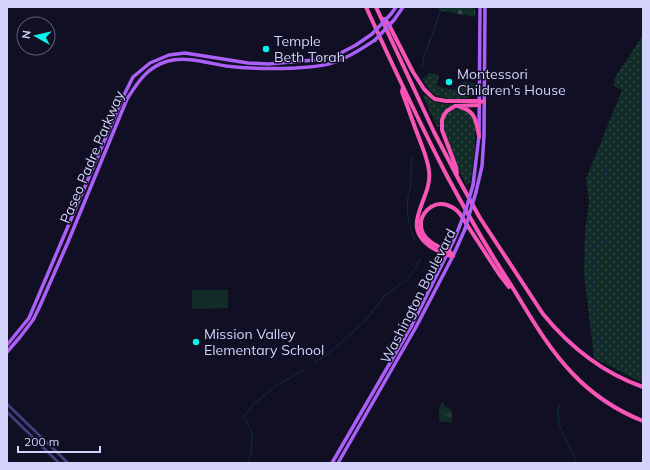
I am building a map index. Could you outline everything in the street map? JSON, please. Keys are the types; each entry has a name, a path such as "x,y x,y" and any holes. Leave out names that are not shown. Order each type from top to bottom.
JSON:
{"highway":[{"path":"366,7 438,158 459,198 496,262 558,357 574,375 589,388 620,410 643,421"},
{"path":"376,7 434,132 459,180 480,218 533,300 554,327 579,351 608,371 643,387"},
{"path":"379,14 388,23 417,78 424,89 431,96 446,102 479,103"},
{"path":"403,86 402,92 430,173 427,192 418,216 416,226 417,231 419,236 427,244 447,256 453,256"},
{"path":"459,180 441,125 447,111 455,106 484,102"},
{"path":"455,106 464,108 473,114 479,136"},
{"path":"453,256 449,251 429,241 422,231 421,226 423,216 428,209 435,205 448,205 457,210 499,274 526,309"}],"main road":[{"name":"Paseo Padre Parkway","path":"7,345 29,318 123,97 133,77 150,63 169,55 185,53 248,63 268,64 318,60 334,56 356,45 372,34 386,21 396,7"},
{"name":"Paseo Padre Parkway","path":"7,352 33,320 68,242 127,99 139,80 152,68 169,61 185,59 248,69 314,67 335,62 358,52 375,40 394,20 403,7"},
{"name":"Washington Boulevard","path":"332,463 412,325 447,256 467,206 473,185 479,136 480,7"},
{"name":"Washington Boulevard","path":"338,463 416,327 453,256 465,229 482,166 485,7"}],"street":[{"path":"7,404 68,463"},
{"path":"7,412 59,463"}],"green space":[{"path":"439,7 475,7 475,17 438,10"},
{"path":"643,35 643,383 594,358 584,273 585,233 589,202 586,179 622,90 614,86 614,79"},
{"path":"429,73 439,75 437,86 452,90 460,88 462,82 475,83 474,95 465,98 452,99 435,95 430,91 422,79"},
{"path":"425,95 431,100 444,104 452,104 443,114 440,126 437,127 423,96"},
{"path":"457,109 470,113 473,117 475,130 470,183 466,185 448,143 443,127 445,116"},
{"path":"192,290 228,290 228,308 192,309"},
{"path":"443,400 445,406 452,411 452,422 439,422 440,408"}],"waterway":[{"path":"422,69 424,57 442,7"},
{"path":"601,349 599,320 591,300 595,263 592,257 592,249 596,244 607,240 613,234 616,226 604,203 602,194 606,177 608,154 629,109 634,103 643,100"},
{"path":"412,155 411,183 407,208 411,230 415,241"},
{"path":"314,363 328,354 366,320 384,296 407,280 420,259"},
{"path":"639,337 643,334"},
{"path":"610,355 622,350"},
{"path":"249,463 252,451 251,447 253,436 244,417 255,402 277,385 303,371"},
{"path":"560,405 558,410 559,424 575,459 575,463"}],"place":[{"name":"Temple Beth Torah","path":"266,49"},
{"name":"Montessori Children's House","path":"449,82"},
{"name":"Mission Valley Elementary School","path":"196,342"}]}
